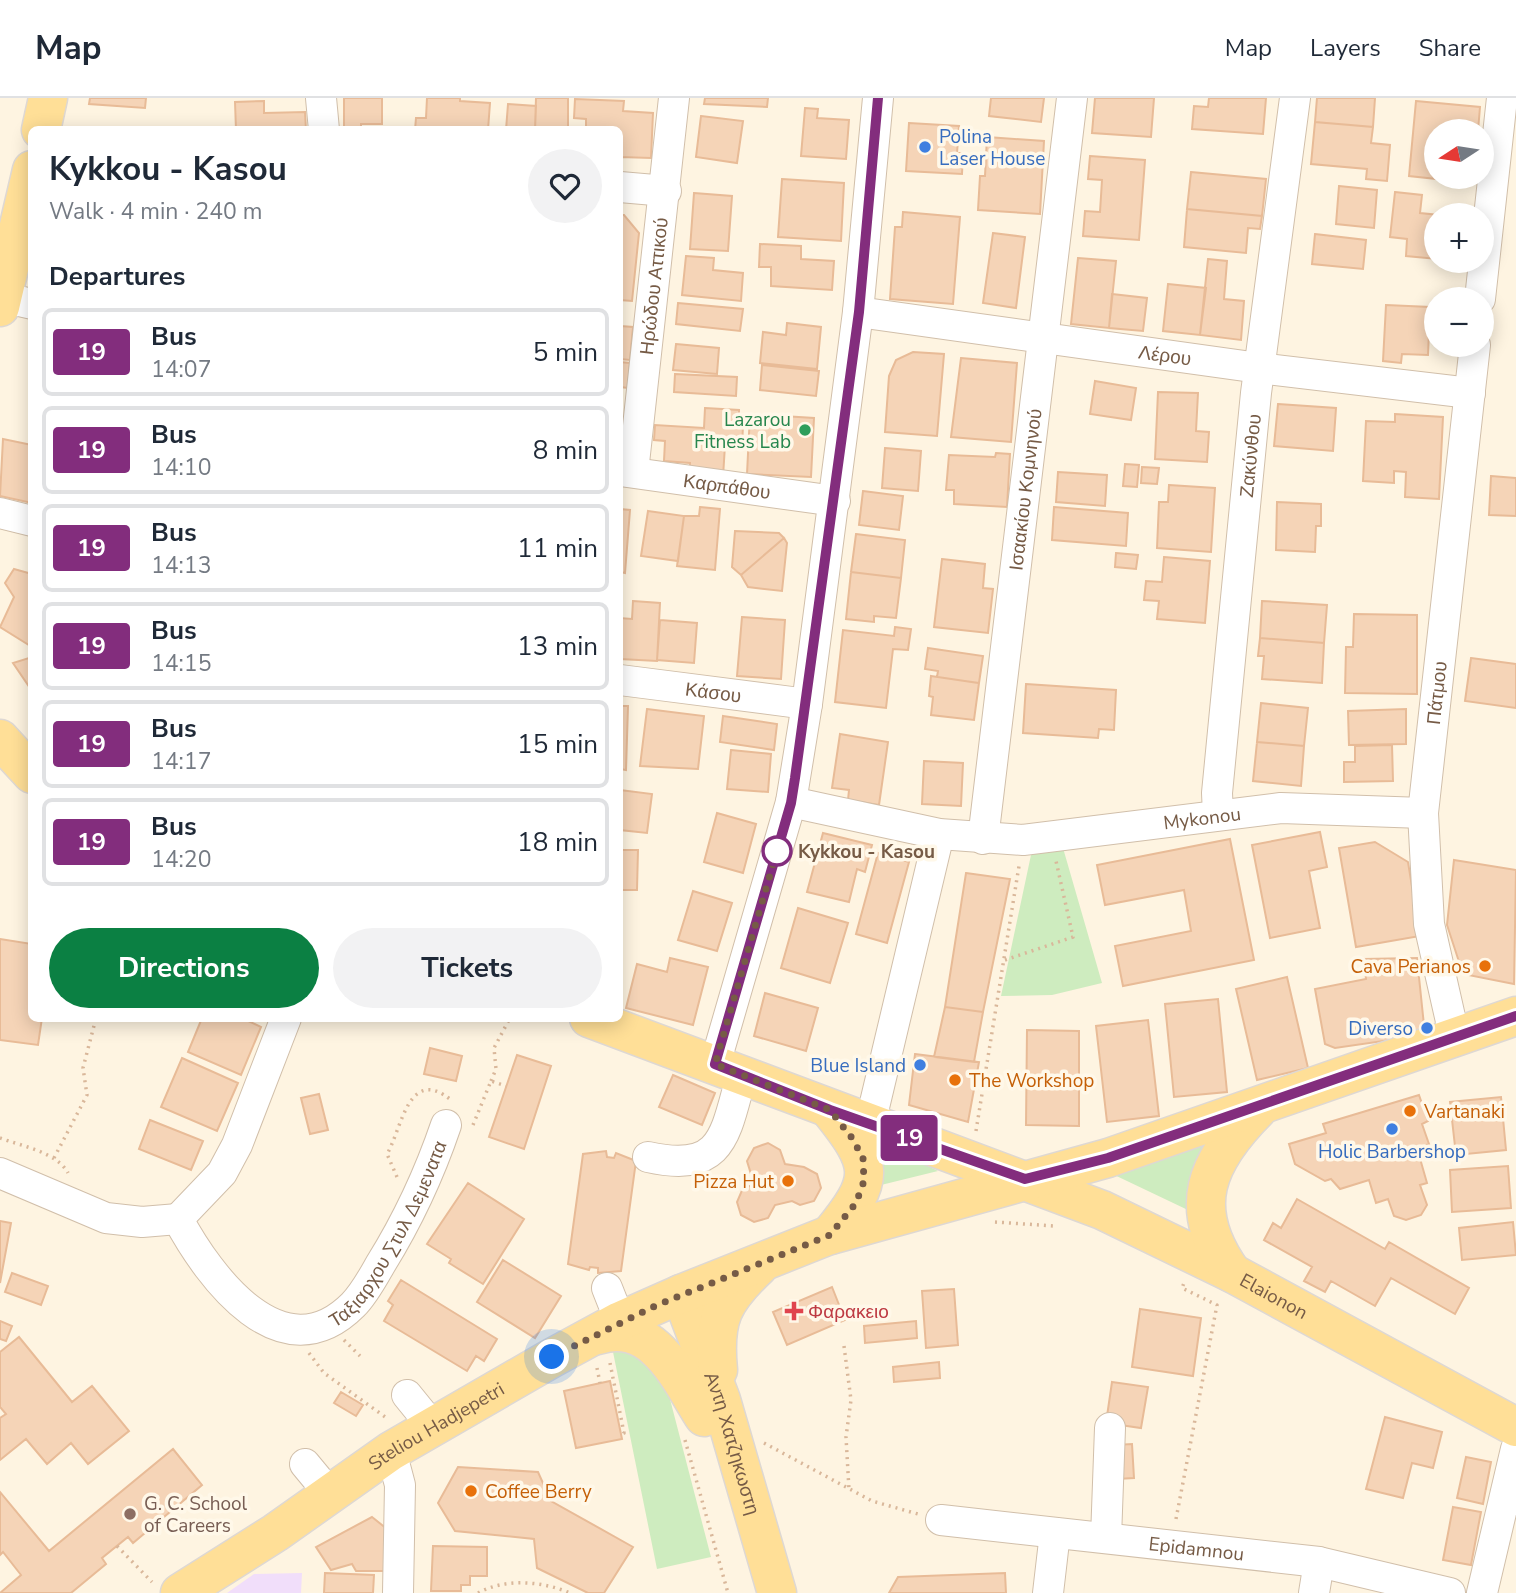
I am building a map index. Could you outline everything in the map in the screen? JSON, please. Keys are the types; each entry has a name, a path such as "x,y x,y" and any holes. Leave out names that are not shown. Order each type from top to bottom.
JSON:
{"main road":[{"path":"42,126 48,98"},
{"path":"11,303 28,196"},
{"name":"Steliou Hadjepetri","path":"166,1587 220,1581 329,1493 392,1437 433,1427 553,1365 607,1326 675,1297 830,1235 1108,1158 1516,1016"},
{"name":"Elaionon","path":"600,1022 1102,1210 1232,1273 1516,1427"},
{"path":"1232,1273 1212,1239 1205,1195 1221,1150 1259,1107"},
{"path":"830,1110 858,1148 864,1168 862,1192 830,1235"},
{"path":"703,1418 720,1312 743,1281 768,1258"},
{"name":"Αντη Χατζηκωστη","path":"675,1297 703,1418 749,1593"},
{"path":"607,1326 617,1332 637,1334 650,1341 678,1374 703,1418"},
{"name":"Αντη Χατζηκωστη","path":"703,1418 777,1593"}],"street":[{"path":"320,98 324,126"},
{"name":"Ηρώδου Αττικού","path":"626,472 666,191 674,98"},
{"path":"648,1157 674,1163 689,1162 715,1148 731,1114 729,1069 791,803 807,704 859,312 878,98"},
{"name":"Ισαακίου Κομνηνού","path":"983,839 1072,98"},
{"name":"Ζακύνθου","path":"1218,814 1217,793 1259,368 1294,98"},
{"path":"1481,287 1502,98"},
{"path":"623,187 666,191"},
{"name":"Λέρου","path":"859,312 1259,368 1470,393"},
{"name":"Πάτμου","path":"1455,1039 1429,925 1423,813 1474,357"},
{"name":"Καρπάθου","path":"626,472 835,500"},
{"path":"0,513 28,520"},
{"name":"Κάσου","path":"623,680 807,704"},
{"path":"791,803 939,834 983,839"},
{"name":"Mykonou","path":"983,839 1023,839 1281,808 1423,813"},
{"path":"870,1124 939,834"},
{"path":"0,1173 106,1217 142,1222 178,1219 222,1173 237,1145 284,1022"},
{"name":"Ταξιαρχου Στυλ Δεμενατα","path":"178,1219 217,1281 245,1307 269,1322 288,1328 320,1326 340,1316 362,1294 410,1217 461,1118"},
{"path":"407,1395 433,1427"},
{"path":"1106,1538 1110,1428"},
{"path":"392,1437 400,1485 398,1593"},
{"path":"1482,1593 1504,1489 1516,1449"},
{"path":"305,1464 329,1493"},
{"name":"Epidamnou","path":"941,1520 1319,1562 1450,1593"},
{"path":"1048,1593 1055,1533"},
{"path":"1314,1593 1319,1562"}],"path":[{"path":"967,1130 976,1132 1023,839"},
{"path":"1004,960 1073,937 1054,850"},
{"path":"54,1158 87,1095 83,1068 95,1022"},
{"path":"491,1081 496,1069 494,1048 508,1022"},
{"path":"398,1187 387,1154 409,1099 422,1091 437,1090 461,1118"},
{"path":"0,1138 54,1158 63,1164 72,1179"},
{"path":"994,1222 1060,1227"},
{"path":"1171,1546 1217,1305 1182,1288 1196,1256"},
{"path":"607,1326 624,1433 621,1434"},
{"path":"342,1338 360,1356"},
{"path":"844,1346 851,1400 846,1437 849,1490"},
{"path":"307,1349 324,1373 392,1437"},
{"path":"703,1418 728,1593"},
{"path":"760,1447 756,1438 872,1501 941,1520"},
{"path":"117,1546 166,1587"},
{"path":"478,1593 499,1584 539,1583 570,1593"}],"shaded area":[{"path":"302,1573 301,1593 227,1593 254,1574"}],"green space":[{"path":"1063,848 1102,983 1052,995 1001,996 1031,855"},
{"path":"1211,1134 1190,1211 1106,1171"},
{"path":"878,1141 938,1171 881,1185 884,1176"},
{"path":"625,1344 664,1376 711,1557 657,1569 612,1347"}],"building":[{"path":"90,98 146,98 145,108 89,104"},
{"path":"344,98 382,98 382,124 344,126"},
{"path":"427,98 460,98 460,101 490,103 488,126 415,126 416,118 426,118"},
{"path":"536,98 568,98 568,126 535,126"},
{"path":"705,98 768,98 767,107 704,104"},
{"path":"991,98 1044,98 1041,122 989,116"},
{"path":"1095,98 1154,98 1151,137 1092,133"},
{"path":"1209,98 1266,98 1263,134 1192,129 1194,106 1208,107"},
{"path":"1317,98 1375,98 1373,127 1315,122"},
{"path":"575,99 624,101 623,111 653,113 651,158 623,157 623,126 586,126 586,119 574,118"},
{"path":"264,101 264,113 305,112 306,126 236,126 235,102"},
{"path":"1416,101 1480,107 1479,119 1424,119 1424,178 1409,176"},
{"path":"508,104 536,106 535,126 506,126"},
{"path":"805,108 818,109 817,118 849,120 846,159 801,156"},
{"path":"701,116 743,121 737,163 696,157"},
{"path":"1315,122 1373,127 1371,143 1390,145 1387,181 1366,179 1367,169 1311,164"},
{"path":"909,123 959,126 957,153 963,153 962,174 906,171"},
{"path":"987,137 1044,141 1040,214 978,210 980,176 985,176"},
{"path":"1090,156 1145,160 1139,240 1083,236 1085,211 1100,212 1102,180 1088,179"},
{"path":"1191,172 1266,179 1262,216 1187,209"},
{"path":"782,179 844,183 841,241 778,237"},
{"path":"1339,186 1377,190 1374,228 1336,224"},
{"path":"1395,192 1422,195 1420,213 1424,213 1424,258 1406,256 1407,239 1390,237"},
{"path":"694,193 732,196 728,251 690,249"},
{"path":"1187,209 1262,216 1260,229 1248,228 1246,253 1184,247"},
{"path":"903,212 960,217 953,304 890,299 895,227 902,227"},
{"path":"623,215 639,233 632,301 623,300"},
{"path":"993,233 1025,237 1016,308 983,303"},
{"path":"1315,234 1366,240 1363,269 1312,264"},
{"path":"760,244 801,246 801,259 834,261 832,290 771,286 771,267 759,267"},
{"path":"686,256 714,258 713,270 743,273 741,301 682,295"},
{"path":"1078,258 1116,261 1109,328 1071,324"},
{"path":"1208,259 1227,261 1224,299 1244,301 1241,340 1200,335"},
{"path":"1168,284 1206,288 1200,335 1163,331"},
{"path":"1112,294 1147,298 1143,331 1109,328"},
{"path":"678,303 743,309 740,331 676,324"},
{"path":"1386,305 1424,307 1424,355 1402,354 1401,363 1383,361"},
{"path":"787,323 821,327 817,369 760,363 763,332 786,335"},
{"path":"623,326 633,327 630,360 623,359"},
{"path":"676,344 719,348 717,374 673,370"},
{"path":"913,352 944,354 937,436 885,432 889,376 896,360"},
{"path":"961,358 1017,363 1011,442 951,437"},
{"path":"623,362 630,363 628,388 623,387"},
{"path":"762,365 819,371 816,396 760,390"},
{"path":"675,374 737,377 736,396 674,392"},
{"path":"1095,381 1136,388 1131,420 1090,414"},
{"path":"1158,392 1198,393 1196,431 1209,432 1207,462 1155,459"},
{"path":"1278,404 1336,408 1333,451 1274,446"},
{"path":"705,408 739,410 739,426 743,426 742,446 725,445 723,477 690,475 690,463 664,461 665,441 654,440 655,425 704,428"},
{"path":"750,414 814,418 811,477 747,474"},
{"path":"1395,414 1443,417 1439,499 1405,497 1406,472 1394,471 1394,483 1363,481 1366,421 1395,422"},
{"path":"3,439 28,444 28,502 0,496"},
{"path":"885,448 921,451 918,491 882,488"},
{"path":"996,453 1010,454 1007,507 954,504 954,490 946,490 949,455 995,457"},
{"path":"1125,464 1139,465 1137,487 1123,486"},
{"path":"1142,467 1159,468 1157,484 1141,483"},
{"path":"1058,472 1107,475 1105,506 1056,502"},
{"path":"1491,476 1516,478 1516,516 1489,515"},
{"path":"1169,485 1215,488 1211,552 1157,548 1159,502 1168,502"},
{"path":"863,491 903,496 899,530 859,525"},
{"path":"1277,502 1321,504 1321,526 1316,526 1315,552 1276,550"},
{"path":"700,507 720,509 715,570 677,566 684,516 699,516"},
{"path":"1054,507 1128,513 1126,546 1052,540"},
{"path":"623,509 630,510 623,573"},
{"path":"648,511 684,516 678,561 641,556"},
{"path":"735,531 779,533 784,538 741,575 732,567"},
{"path":"856,534 905,540 901,578 851,572"},
{"path":"784,538 787,543 782,591 748,587 741,575"},
{"path":"1116,553 1138,555 1136,569 1115,567"},
{"path":"1164,557 1210,561 1205,623 1157,619 1159,601 1144,600 1146,581 1162,582"},
{"path":"942,559 985,564 983,588 993,589 988,633 934,627"},
{"path":"14,569 28,573 28,644 0,627 14,597 5,583"},
{"path":"851,572 901,578 896,618 874,616 874,622 846,619"},
{"path":"633,601 660,603 657,661 623,659 623,618 632,619"},
{"path":"1262,601 1327,605 1324,643 1260,638"},
{"path":"1354,614 1417,615 1417,694 1345,693 1346,647 1353,647"},
{"path":"742,617 785,620 781,679 737,676"},
{"path":"660,620 697,623 694,663 657,660"},
{"path":"895,627 911,629 908,650 893,649 886,708 835,702 843,630 894,636"},
{"path":"1260,638 1324,643 1322,683 1262,679 1264,656 1258,656"},
{"path":"928,648 983,656 979,683 937,677 938,671 925,669"},
{"path":"28,658 28,685 13,663"},
{"path":"1471,658 1516,664 1516,708 1465,701"},
{"path":"931,676 979,683 974,720 931,715"},
{"path":"1026,684 1116,690 1114,730 1099,729 1098,738 1023,733"},
{"path":"1261,703 1308,708 1304,746 1257,742"},
{"path":"623,706 628,706 626,770 623,770"},
{"path":"647,709 704,716 698,769 640,766"},
{"path":"1406,709 1406,744 1349,745 1348,711"},
{"path":"723,716 777,724 774,750 720,742"},
{"path":"840,734 888,742 879,805 848,800 849,790 832,788"},
{"path":"1257,742 1304,746 1301,786 1253,781"},
{"path":"1392,745 1393,781 1344,782 1344,762 1355,762 1355,746"},
{"path":"731,750 771,754 768,792 727,789"},
{"path":"924,761 963,763 961,806 922,804"},
{"path":"623,790 652,794 647,833 623,830"},
{"path":"717,813 756,824 743,873 704,862"},
{"path":"1320,832 1327,867 1309,871 1320,928 1270,938 1252,845"},
{"path":"823,833 872,845 865,872 857,869 849,902 807,892"},
{"path":"1230,839 1254,960 1123,986 1115,946 1191,931 1184,890 1105,905 1097,865"},
{"path":"1375,842 1408,862 1420,936 1356,947 1339,848"},
{"path":"623,850 638,850 637,890 623,890"},
{"path":"878,853 909,862 887,943 856,934"},
{"path":"1454,860 1516,870 1514,984 1463,974 1447,925"},
{"path":"966,873 1010,879 983,1012 945,1007"},
{"path":"693,891 732,903 717,951 678,940"},
{"path":"798,908 848,923 830,983 781,968"},
{"path":"0,939 28,943 28,1022 41,1022 38,1045 0,1040"},
{"path":"670,958 708,967 693,1025 626,1008 637,964 667,972"},
{"path":"1417,958 1425,1035 1335,1048 1325,1044 1315,989 1366,979 1364,959"},
{"path":"1287,977 1308,1068 1257,1080 1236,989"},
{"path":"765,993 818,1008 806,1051 754,1036"},
{"path":"1218,999 1227,1092 1174,1097 1165,1004"},
{"path":"945,1007 983,1012 974,1062 934,1057"},
{"path":"1148,1020 1159,1116 1107,1122 1096,1026"},
{"path":"200,1022 250,1022 261,1027 241,1075 188,1052"},
{"path":"1027,1030 1079,1031 1079,1126 1026,1125"},
{"path":"430,1048 462,1056 456,1081 424,1074"},
{"path":"915,1054 979,1062 968,1122 909,1105"},
{"path":"517,1055 551,1066 524,1149 489,1137"},
{"path":"182,1058 238,1083 217,1131 161,1107"},
{"path":"673,1075 715,1093 702,1125 659,1107"},
{"path":"319,1094 328,1130 310,1134 301,1098"},
{"path":"1419,1095 1428,1121 1422,1124 1429,1144 1417,1148 1427,1183 1420,1185 1427,1205 1421,1215 1406,1220 1394,1216 1388,1199 1376,1203 1369,1180 1340,1189 1331,1179 1325,1181 1295,1164 1289,1144 1326,1133 1323,1124"},
{"path":"1501,1097 1506,1150 1456,1155 1450,1102"},
{"path":"150,1120 203,1141 191,1170 139,1149"},
{"name":"Pizza Hut","path":"768,1143 780,1150 785,1164 804,1167 817,1174 821,1188 814,1201 800,1205 792,1201 775,1205 768,1218 754,1222 741,1215 737,1202 743,1188 757,1184 758,1178 751,1174 747,1161 754,1148"},
{"path":"606,1151 607,1157 614,1158 616,1153 636,1161 621,1271 598,1273 598,1268 590,1267 589,1270 568,1264 583,1154"},
{"path":"1508,1166 1511,1208 1452,1212 1450,1170"},
{"path":"468,1183 524,1219 483,1284 449,1263 451,1259 427,1244"},
{"path":"1297,1199 1385,1249 1389,1242 1469,1288 1455,1314 1391,1278 1375,1306 1331,1281 1325,1292 1304,1281 1312,1267 1264,1240 1273,1223 1281,1228"},
{"path":"0,1221 11,1223 0,1283"},
{"path":"1513,1222 1516,1255 1462,1260 1459,1228"},
{"path":"503,1260 561,1296 535,1338 477,1302"},
{"path":"12,1273 48,1286 41,1305 5,1292"},
{"path":"401,1280 497,1339 484,1361 476,1356 467,1371 384,1321 393,1305 388,1301"},
{"path":"832,1287 845,1320 787,1345 773,1312"},
{"path":"954,1289 958,1345 926,1348 922,1291"},
{"path":"1140,1309 1201,1318 1193,1376 1132,1367"},
{"path":"0,1321 12,1326 6,1341 0,1339"},
{"path":"916,1321 917,1338 865,1343 864,1326"},
{"path":"19,1337 72,1402 92,1386 129,1431 88,1464 71,1443 47,1464 26,1439 0,1460 0,1418 6,1414 0,1407 0,1352"},
{"path":"939,1362 940,1378 894,1382 893,1367"},
{"path":"610,1381 622,1439 576,1448 564,1391"},
{"path":"1112,1382 1148,1387 1141,1428 1106,1423"},
{"path":"341,1392 363,1405 356,1416 334,1403"},
{"path":"1385,1417 1442,1432 1433,1468 1412,1463 1403,1498 1366,1489"},
{"path":"1132,1444 1134,1478 1117,1479 1115,1445"},
{"name":"G. C. School of Careers","path":"173,1449 202,1485 133,1543 128,1537 102,1558 106,1564 71,1593 0,1593 21,1575 3,1552 0,1555 0,1492 49,1551"},
{"path":"1466,1457 1491,1462 1483,1504 1457,1498"},
{"path":"458,1467 538,1472 551,1501 633,1547 604,1593 588,1593 537,1568 534,1539 455,1531 438,1503"},
{"path":"1453,1507 1481,1512 1471,1565 1443,1560"},
{"path":"372,1517 387,1529 384,1571 356,1571 352,1564 331,1570 316,1547"},
{"path":"433,1546 487,1547 487,1576 470,1576 470,1585 461,1585 461,1591 431,1591"},
{"path":"325,1573 374,1575 373,1593 324,1593"},
{"path":"1005,1573 1006,1593 889,1593 898,1577"}],"bus line":[{"name":"19","path":"878,98 859,312 811,678 791,803 715,1064 830,1110 1025,1179 1108,1158 1516,1016"}],"place":[{"name":"Polina Laser House","path":"925,147"},
{"name":"Lazarou Fitness Lab","path":"805,430"},
{"name":"Kykkou - Kasou","path":"777,851"},
{"name":"Cava Perianos","path":"1485,966"},
{"name":"Diverso","path":"1427,1028"},
{"name":"Blue Island","path":"920,1065"},
{"name":"The Workshop","path":"955,1080"},
{"name":"Vartanaki","path":"1410,1111"},
{"name":"Holic Barbershop","path":"1392,1129"},
{"name":"Pizza Hut","path":"788,1181"},
{"name":"Φαρακειο","path":"794,1311"},
{"name":"Coffee Berry","path":"471,1491"},
{"name":"G. C. School of Careers","path":"130,1514"}],"route":[{"path":"552,1357 620,1321 768,1258 830,1235 862,1192 863,1158 852,1138 830,1110 715,1064 777,851"}]}
